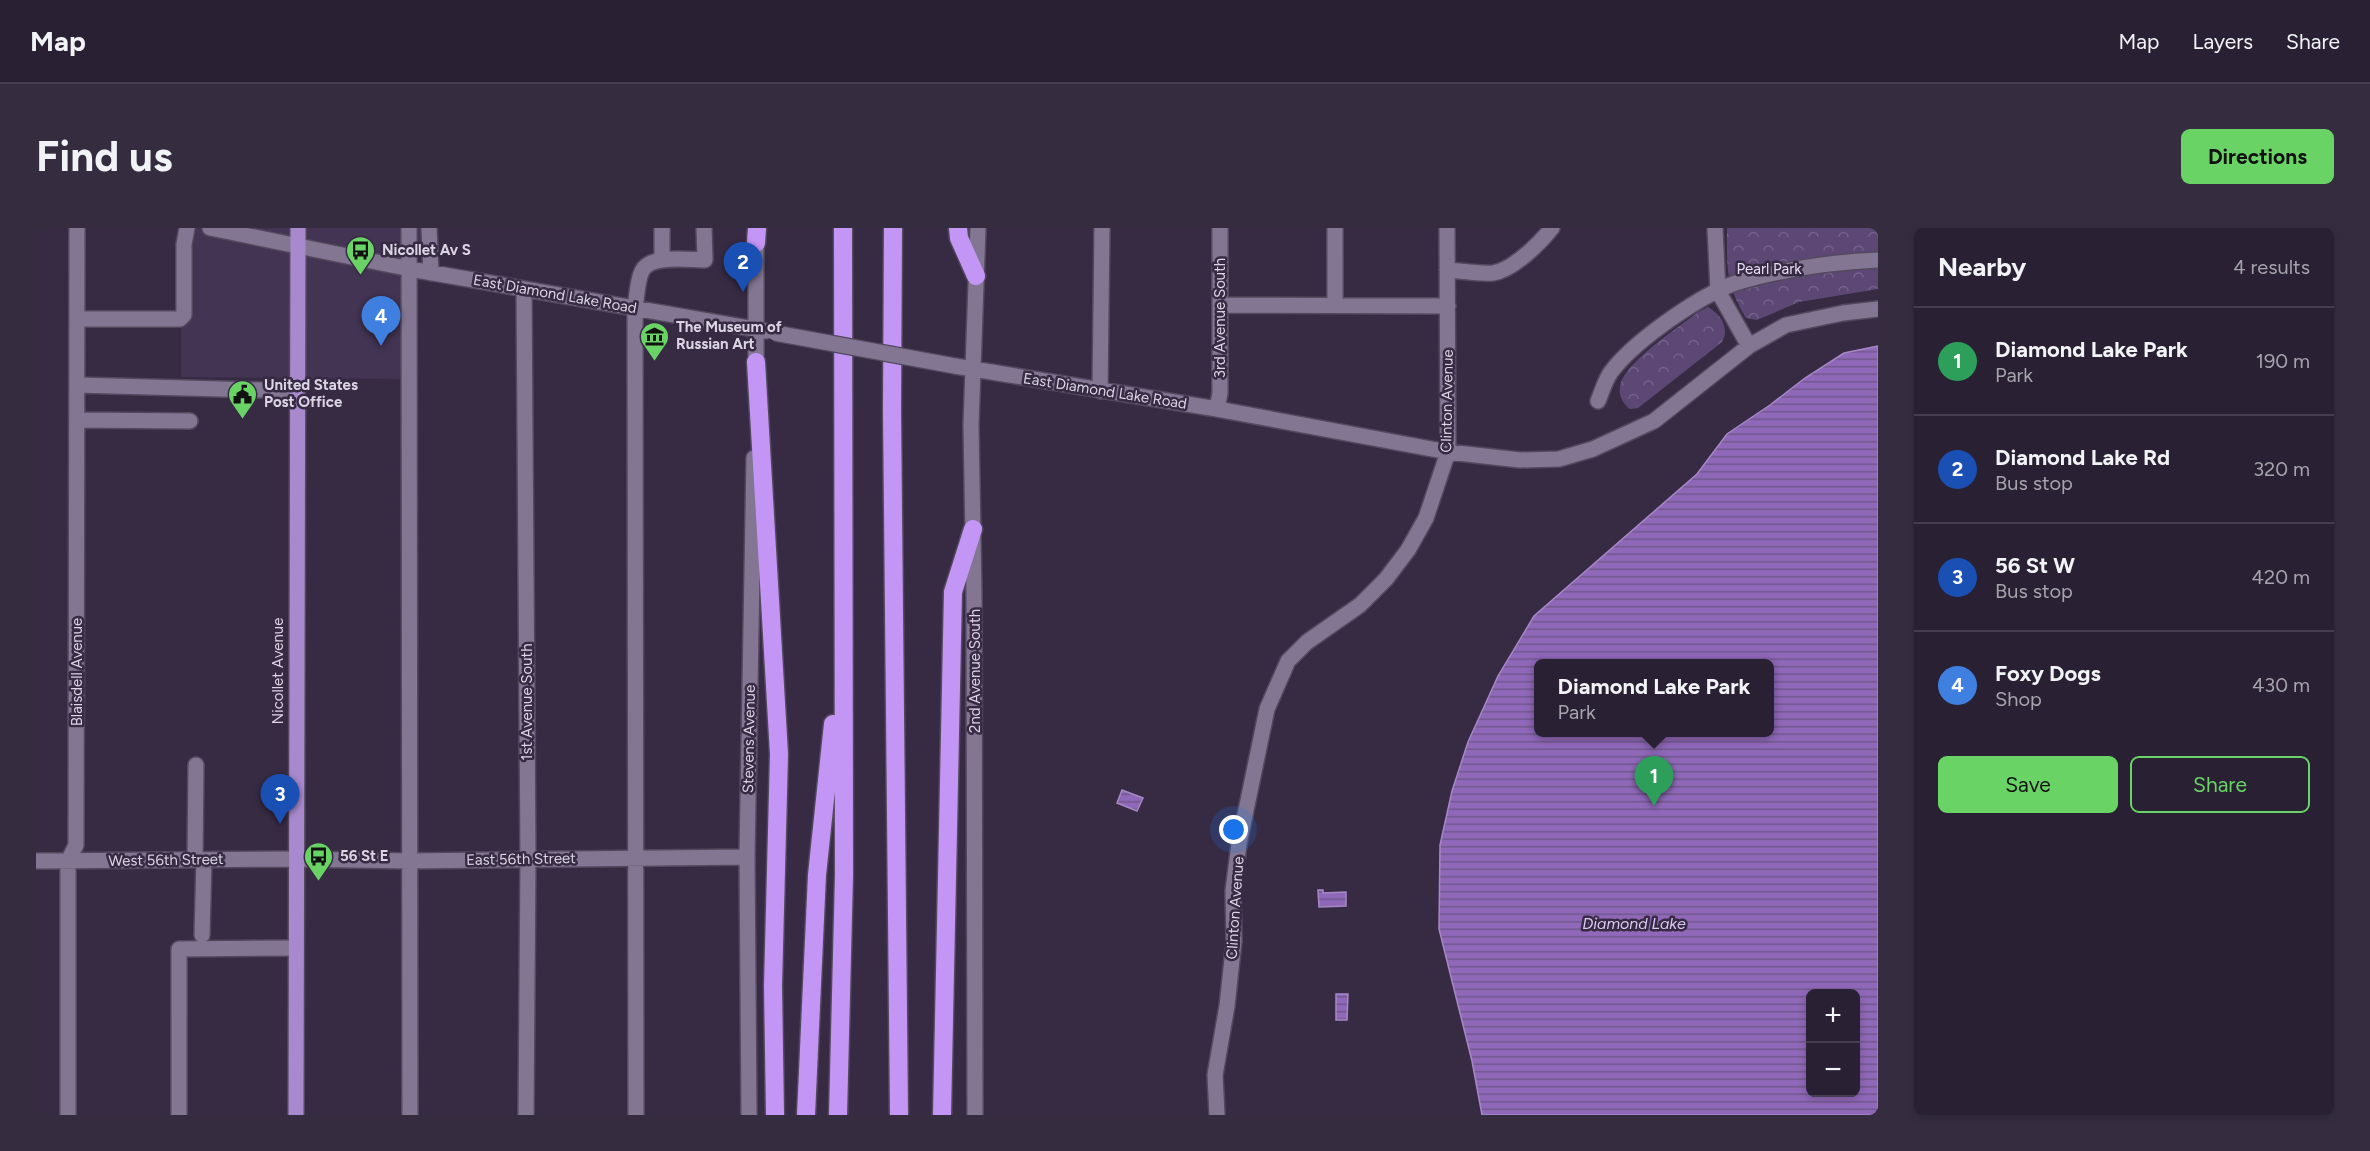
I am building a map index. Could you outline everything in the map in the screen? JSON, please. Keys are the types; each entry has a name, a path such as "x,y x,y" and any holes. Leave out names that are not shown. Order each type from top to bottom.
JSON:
{"highway":[{"path":"838,1115 844,875 843,228"},
{"path":"893,228 892,410 899,1115"},
{"path":"958,228 959,238 976,276"},
{"path":"756,362 779,754 773,986 775,1115"},
{"path":"942,1115 953,592 973,529"},
{"path":"806,1115 817,875 842,636"}],"main road":[{"name":"Nicollet Avenue","path":"296,1115 298,228"}],"street":[{"name":"Blaisdell Avenue","path":"68,1115 68,861 76,845 77,228"},
{"path":"77,319 180,319 184,315 184,244 187,228"},
{"name":"East Diamond Lake Road","path":"210,228 431,273 955,366 1217,409 1448,452 1520,460 1559,459 1593,449 1654,421 1749,346 1786,325 1843,313 1878,309"},
{"path":"409,228 410,1115"},
{"path":"429,228 431,273"},
{"path":"662,228 662,259"},
{"path":"636,1115 635,309 642,271 648,264 662,259 705,260 704,228"},
{"name":"2nd Avenue South","path":"975,1115 973,369 978,228"},
{"path":"1100,391 1102,228"},
{"name":"3rd Avenue South","path":"1217,409 1220,393 1220,228"},
{"path":"1335,228 1335,305"},
{"name":"Clinton Avenue","path":"1217,1115 1215,1075 1227,1006 1233,941 1233,891 1239,844 1267,709 1288,662 1307,642 1360,605 1386,579 1408,550 1426,519 1448,452 1447,228"},
{"path":"1447,270 1494,273 1507,268 1541,241 1552,228"},
{"path":"1715,228 1718,291 1749,346"},
{"name":"Stevens Avenue","path":"749,1115 747,857 757,233"},
{"path":"1598,401 1610,373 1661,324 1718,291 1740,281 1834,262 1878,260"},
{"name":"1st Avenue South","path":"524,289 528,859 526,1115"},
{"path":"1220,305 1449,306"},
{"path":"77,385 297,391"},
{"path":"77,420 190,421"},
{"path":"196,765 202,934"},
{"name":"East 56th Street","path":"296,859 410,861 747,857"},
{"name":"West 56th Street","path":"36,861 296,859"},
{"path":"179,1115 179,949 296,948"}],"shaded area":[{"path":"188,228 427,228 427,247 408,245 406,379 181,377 181,327 188,316"}],"green space":[{"name":"Pearl Park","path":"1727,228 1878,228 1878,289 1799,302 1757,320 1746,318 1731,284 1727,254"},
{"path":"1708,307 1717,314 1725,327 1722,342 1638,408 1630,409 1620,394 1620,385 1624,376 1648,350"}],"water":[{"name":"Diamond Lake","path":"1878,346 1878,1115 1482,1115 1472,1061 1439,929 1440,845 1452,791 1468,742 1498,676 1534,616 1697,474 1727,434 1805,378 1844,353"},
{"path":"1122,790 1143,798 1137,811 1117,803"},
{"path":"1318,890 1323,890 1323,893 1346,892 1346,906 1319,907"},
{"path":"1336,994 1348,994 1347,1020 1336,1020"}],"place":[{"name":"Nicollet Av S","path":"361,276"},
{"name":"Diamond Lake Rd","path":"743,292"},
{"name":"Foxy Dogs","path":"381,346"},
{"name":"The Museum of Russian Art","path":"655,362"},
{"name":"United States Post Office","path":"243,420"},
{"name":"Diamond Lake Park","path":"1654,806"},
{"name":"56 St W","path":"280,824"},
{"name":"56 St E","path":"319,882"}]}
